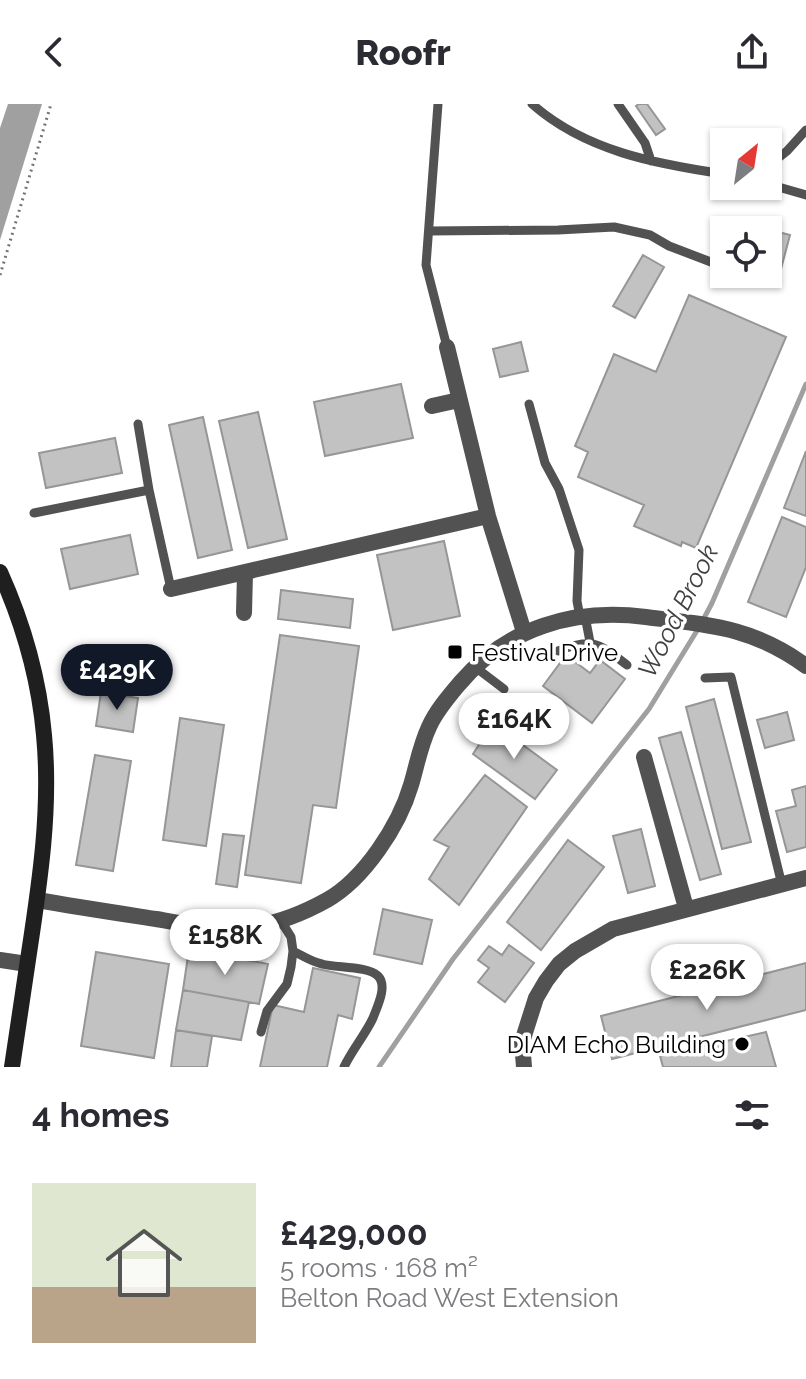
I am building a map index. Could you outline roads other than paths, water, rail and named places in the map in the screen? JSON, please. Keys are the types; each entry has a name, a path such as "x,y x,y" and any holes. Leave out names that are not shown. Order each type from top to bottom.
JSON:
{"street":[{"path":"447,347 488,516 524,632"},
{"path":"432,406 459,400"},
{"path":"171,589 488,516"},
{"path":"0,572 30,657 39,698 46,771 37,900 12,1067"},
{"path":"244,613 245,573"},
{"path":"37,900 211,927 239,928 281,921 327,900 342,889 383,843 403,806 430,725 452,692 475,667 524,632 583,617 634,616 715,626 749,634 806,666"},
{"path":"644,757 686,908"},
{"path":"524,1067 522,1042 536,998 559,964 584,945 613,929 806,878"},
{"path":"0,960 27,964"}],"lane":[{"path":"438,104 426,265 447,347"},
{"path":"532,104 573,133 615,152 710,172"},
{"path":"618,104 645,143 651,161"},
{"path":"782,155 806,130"},
{"path":"782,188 806,195"},
{"path":"429,231 614,227 650,235 710,262"},
{"path":"529,404 545,463 559,489 579,550 577,601 590,642"},
{"path":"138,424 171,589"},
{"path":"34,513 149,490"},
{"path":"558,651 590,642 604,647 627,665"},
{"path":"475,667 504,689"},
{"path":"705,678 731,677 782,885"},
{"path":"261,1032 267,1011 287,984 293,951 291,937 281,921"},
{"path":"293,951 323,964 368,971 377,975 382,984 381,996 371,1021 344,1067"}],"waterway":[{"name":"Wood Brook","path":"703,620 806,384"},
{"name":"Wood Brook","path":"379,1067 453,959 649,709 698,629"}],"place":[{"name":"Festival Drive","path":"455,652"},
{"name":"DIAM Echo Building","path":"742,1044"}]}
